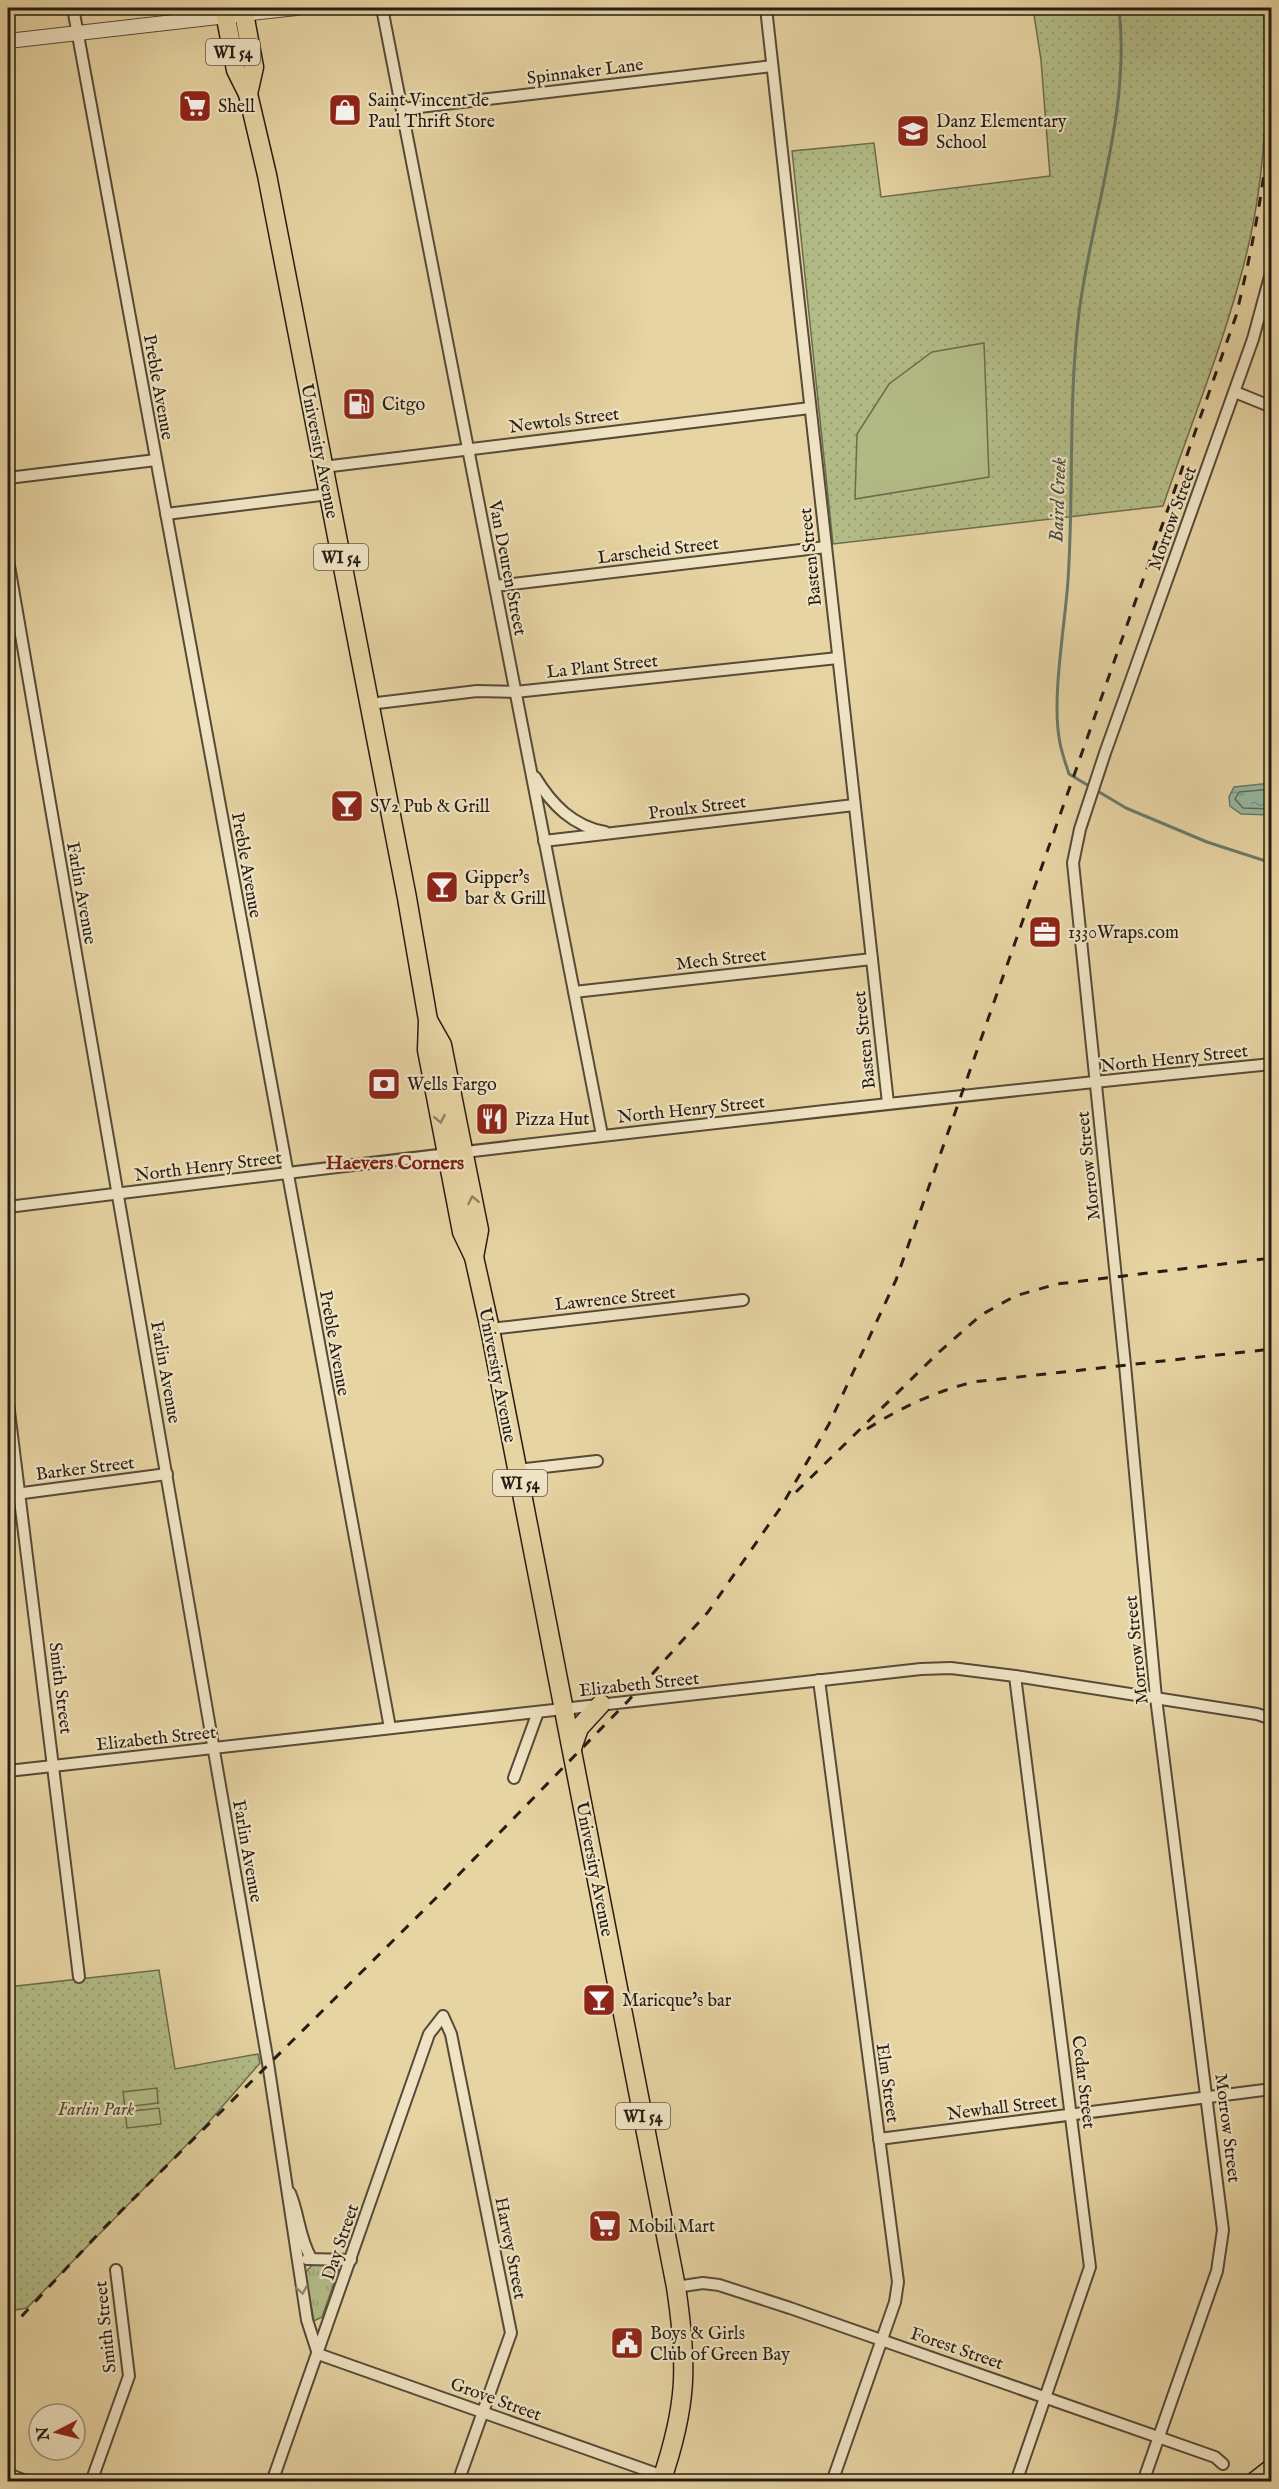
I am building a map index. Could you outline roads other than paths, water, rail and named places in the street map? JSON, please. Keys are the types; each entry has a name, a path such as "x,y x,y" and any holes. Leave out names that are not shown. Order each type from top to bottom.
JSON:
{"main road":[{"name":"University Avenue","path":"243,11 254,67 248,94"},
{"name":"University Avenue","path":"225,12 236,70 248,94 267,175 428,1020 442,1045 455,1152 479,1230 474,1257 490,1329 676,2287 685,2359 682,2412 662,2479"},
{"path":"572,1750 579,1728 601,1704"},
{"path":"1254,2481 1272,2468"}],"street":[{"name":"Preble Avenue","path":"73,8 390,1728"},
{"path":"8,41 225,12 296,8"},
{"name":"Van Deuren Street","path":"382,8 602,1135"},
{"name":"Basten Street","path":"766,8 888,1103"},
{"name":"Spinnaker Lane","path":"402,109 772,66"},
{"name":"Morrow Street","path":"1143,2481 1217,2271 1223,2247 1208,2097 1156,1698 1096,1082 1073,883 1074,848 1235,392 1253,339 1272,269"},
{"path":"1235,392 1272,407"},
{"name":"Newtols Street","path":"323,467 810,408"},
{"path":"8,478 156,460"},
{"path":"166,514 329,494"},
{"name":"Larscheid Street","path":"495,586 825,547"},
{"name":"Farlin Avenue","path":"8,560 214,1749 288,2190 288,2209 307,2320 318,2354"},
{"name":"La Plant Street","path":"369,704 477,691 515,692 838,658"},
{"path":"530,766 544,792 568,816 593,829 618,833"},
{"name":"Proulx Street","path":"544,842 854,805"},
{"name":"Mech Street","path":"574,992 872,959"},
{"name":"North Henry Street","path":"8,1207 602,1135 1272,1064"},
{"name":"Lawrence Street","path":"490,1329 743,1300"},
{"name":"Smith Street","path":"8,1403 79,1977"},
{"path":"517,1470 597,1461"},
{"name":"Barker Street","path":"8,1495 166,1474"},
{"name":"Elizabeth Street","path":"8,1772 601,1704 951,1668 1257,1714 1272,1719"},
{"name":"Cedar Street","path":"1015,1676 1090,2267 1016,2481"},
{"name":"Elm Street","path":"819,1680 898,2282 894,2302 832,2481"},
{"path":"514,1778 538,1712"},
{"name":"Day Street","path":"272,2481 429,2034 443,2016"},
{"name":"Harvey Street","path":"443,2016 451,2034 511,2333 458,2481"},
{"name":"Newhall Street","path":"879,2139 1272,2089"},
{"name":"Farlin Avenue","path":"288,2190 296,2208 304,2246 311,2258"},
{"path":"297,2260 311,2258 351,2260"},
{"name":"Smith Street","path":"91,2481 129,2376 116,2270"},
{"name":"Forest Street","path":"676,2287 704,2283 719,2285 1046,2396 1215,2457 1223,2464"},
{"name":"Grove Street","path":"318,2354 483,2411 662,2479"},
{"path":"8,2474 28,2481"}],"water":[{"path":"1271,783 1271,815 1241,814 1230,806 1229,797 1234,787"}],"waterway":[{"name":"Baird Creek","path":"1119,8 1120,85 1115,123 1085,275 1073,379 1068,580 1057,706 1060,743 1069,774 1126,808 1207,842 1272,863"}],"railway":[{"path":"1268,8 1272,55"},
{"path":"8,2331 101,2231 435,1899 628,1701 708,1612 781,1507 829,1424 896,1280 1236,316 1260,202 1272,87"},
{"path":"796,1492 938,1353 981,1315 1015,1296 1057,1284 1272,1258"},
{"path":"867,1429 918,1401 973,1382 1272,1349"}],"place":[{"name":"Shell","path":"195,106"},
{"name":"Saint Vincent de Paul Thrift Store","path":"345,110"},
{"name":"Danz Elementary School","path":"913,131"},
{"name":"Citgo","path":"359,404"},
{"name":"SV2 Pub & Grill","path":"347,806"},
{"name":"Gipper's bar & Grill","path":"442,887"},
{"name":"1330Wraps.com","path":"1045,932"},
{"name":"Wells Fargo","path":"384,1084"},
{"name":"Pizza Hut","path":"492,1119"},
{"name":"Maricque's bar","path":"599,2000"},
{"name":"Mobil Mart","path":"605,2226"},
{"name":"Boys & Girls Club of Green Bay","path":"627,2343"}],"district":[{"name":"Haevers Corners","path":"395,1162"}],"park label":[{"name":"Farlin Park","path":"96,2109"}]}
